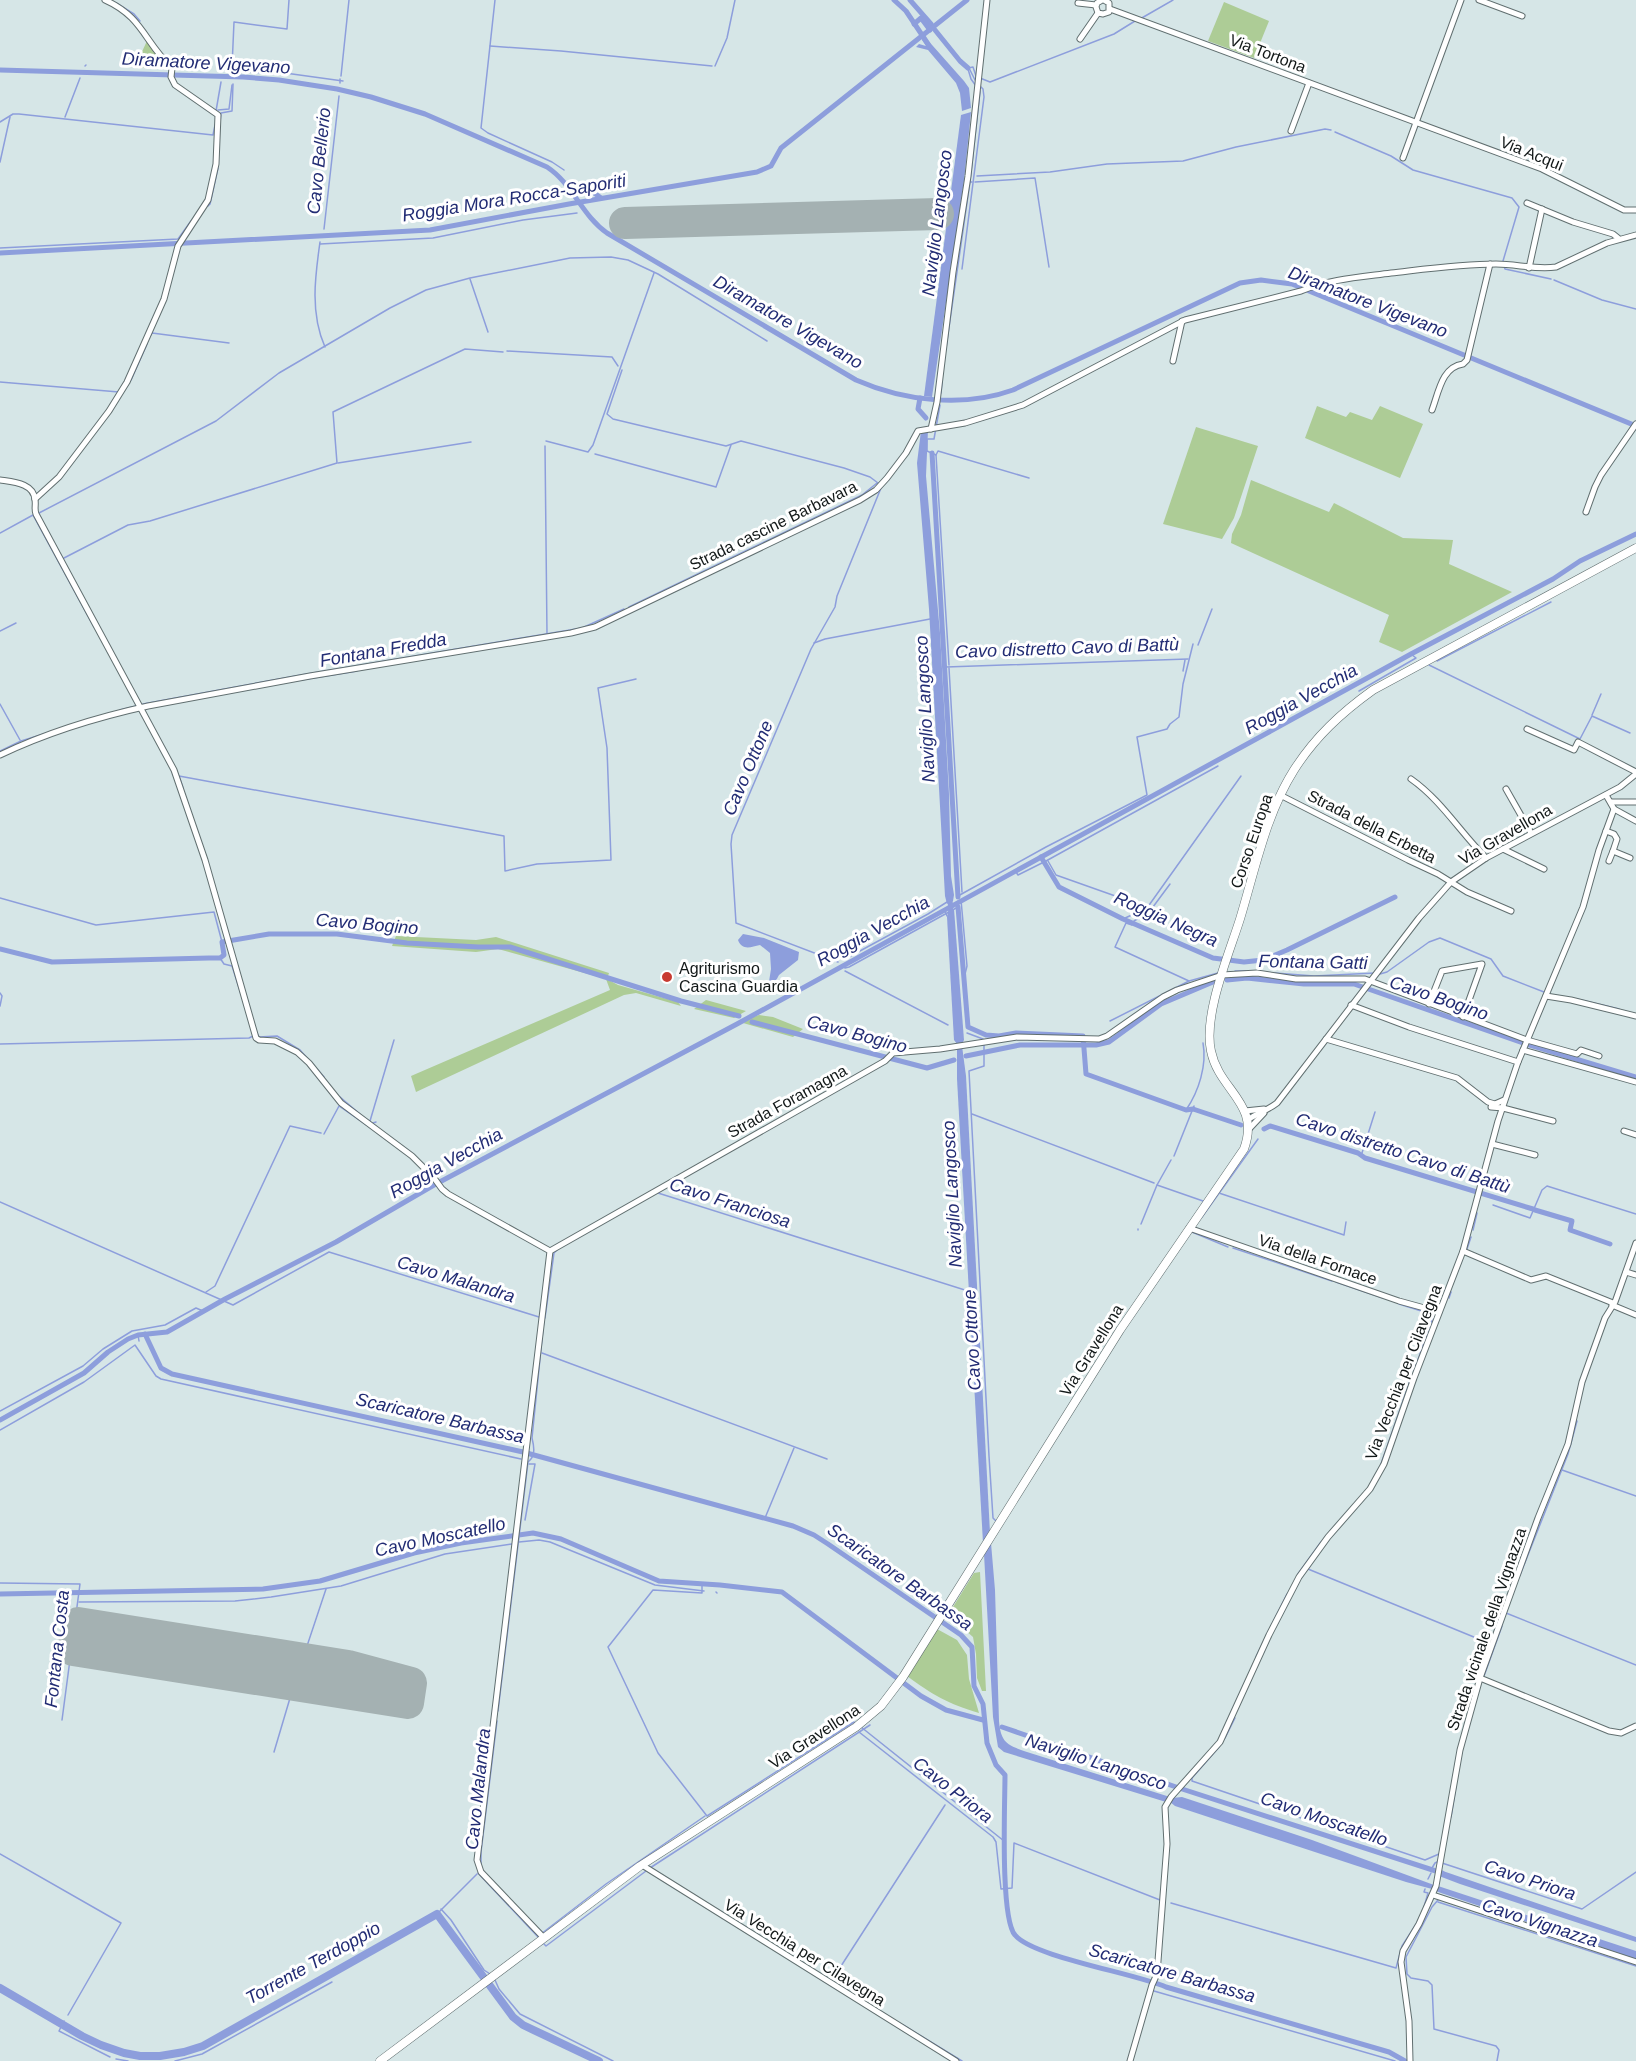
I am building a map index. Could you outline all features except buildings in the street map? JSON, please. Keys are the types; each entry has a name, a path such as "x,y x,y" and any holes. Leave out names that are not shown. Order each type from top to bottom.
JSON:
{"main road":[{"name":"Corso Europa","path":"1244,1108 1222,1078 1210,1050 1209,1030 1222,975 1270,820 1280,795 1308,749 1346,709 1373,690 1636,548"},
{"name":"Via Gravellona","path":"380,2061 482,1985 541,1937 858,1725 881,1706 901,1680 1120,1330 1240,1156 1247,1142 1249,1130 1249,1119 1244,1108"}],"street":[{"path":"35,499 59,477 121,394 164,299 179,243 206,205 214,177 216,113 181,90 171,75 172,68 158,54 136,21 124,10 105,0"},
{"path":"987,0 968,176 954,264 937,400 930,429 965,423 1023,405 1182,321 1354,278 1490,264 1509,264 1529,268 1556,267 1618,238 1636,235"},
{"path":"1078,3 1096,4 1103,0 1109,3 1110,9 1105,14 1098,13"},
{"path":"1403,158 1461,0"},
{"path":"1479,0 1522,16"},
{"path":"1080,39 1098,13 1096,4"},
{"name":"Via Tortona","path":"1110,9 1416,122"},
{"path":"1290,131 1309,83"},
{"name":"Via Acqui","path":"1416,122 1556,175 1624,210 1636,210"},
{"path":"1527,203 1573,222 1613,234 1618,238"},
{"path":"1529,268 1542,209"},
{"path":"1432,410 1447,371 1454,365 1463,364 1467,360 1490,264"},
{"path":"1173,361 1182,321"},
{"path":"1586,512 1601,475 1635,426"},
{"name":"Strada cascine Barbavara","path":"0,755 122,712 310,676 571,633 595,627 860,500 876,490 901,461 916,434 930,429"},
{"path":"0,480 29,487 35,499 36,514 174,770 205,860 228,946 258,1040 275,1041 297,1052 316,1071 341,1103 412,1156 448,1194 550,1251 477,1860 480,1870 541,1937"},
{"path":"1527,729 1574,750 1578,742 1636,773"},
{"name":"Via Gravellona","path":"1249,1130 1271,1108 1429,905 1450,882 1486,858 1606,795 1636,773"},
{"path":"1411,779 1435,799 1468,840 1486,858"},
{"path":"1506,789 1531,833"},
{"name":"Strada della Erbetta","path":"1280,795 1511,911"},
{"path":"1606,795 1614,809 1636,821"},
{"path":"1611,802 1636,802"},
{"name":"Via Vecchia per Cilavegna","path":"1130,2061 1157,1974 1167,1844 1166,1807 1170,1799 1215,1749 1233,1717 1269,1635 1299,1577 1328,1537 1370,1489 1389,1452 1463,1251 1498,1121 1518,1062 1583,908 1614,809"},
{"path":"1606,831 1614,834 1617,839 1610,861"},
{"path":"1503,849 1544,869"},
{"path":"1613,851 1630,858"},
{"path":"1430,1004 1442,971 1482,964 1464,1017"},
{"path":"1222,975 1257,973 1296,979 1370,980 1527,1041 1577,1053 1581,1050 1599,1056"},
{"name":"Strada Foramagna","path":"550,1251 885,1061 891,1055 1017,1036 1083,1039 1107,1036 1163,997 1222,975"},
{"path":"1546,996 1636,1016"},
{"path":"1351,1005 1409,1027 1518,1062"},
{"path":"1326,1039 1370,1054 1457,1078 1489,1105 1498,1121"},
{"path":"1523,1049 1636,1082"},
{"path":"1489,1105 1506,1099"},
{"path":"1489,1105 1553,1121"},
{"path":"1244,1108 1271,1108"},
{"name":"Via Gravellona","path":"1249,1119 1265,1112"},
{"path":"1624,1131 1636,1134"},
{"path":"1492,1144 1535,1155"},
{"name":"Via della Fornace","path":"1189,1228 1399,1301 1439,1312"},
{"name":"Strada vicinale della Vignazza","path":"1410,2061 1409,2021 1401,1962 1407,1941 1436,1893 1460,1750 1480,1678 1538,1518 1568,1444 1582,1382 1636,1243"},
{"path":"1463,1251 1531,1280 1546,1276 1636,1315"},
{"path":"1626,1272 1636,1275"},
{"path":"1480,1678 1609,1731 1621,1733 1636,1726"},
{"name":"Via Vecchia per Cilavegna","path":"646,1868 956,2061"},
{"path":"1436,1893 1636,1962"}],"green space":[{"path":"1224,2 1269,21 1254,58 1208,41"},
{"path":"146,39 169,69 135,67"},
{"path":"1317,406 1346,417 1350,412 1372,420 1380,406 1423,424 1400,478 1305,438"},
{"path":"1196,427 1258,446 1234,518 1222,539 1163,524"},
{"path":"1251,480 1329,512 1334,503 1403,538 1453,540 1449,564 1512,592 1402,652 1379,642 1389,615 1231,543"},
{"path":"396,936 476,940 496,937 609,973 607,979 618,985 678,1002 681,1006 636,993 624,995 416,1092 411,1076 610,990 606,979 498,949 476,952 392,946"},
{"path":"706,1000 746,1011 734,1018 694,1009"},
{"path":"759,1015 773,1017 803,1029 793,1037 743,1023"},
{"path":"980,1572 986,1691 982,1691 977,1678 973,1637 948,1615 974,1573"},
{"path":"937,1629 957,1640 967,1655 969,1679 979,1713 941,1698 907,1676"}],"water":[{"path":"925,37 969,88 971,108 962,111 960,93 956,83 928,50 916,47 919,44 926,46 922,40"},
{"path":"971,112 964,181 932,397 924,396 961,115"},
{"path":"928,430 926,476 940,633 951,876 954,895 953,901 947,904 929,609 917,463 921,431"},
{"path":"954,909 964,1040 962,1044 957,1044 954,1040 947,917 948,912"},
{"path":"743,934 764,938 799,952 798,960 779,975 772,988 768,988 771,969 770,953 760,945 742,946 738,940"},
{"path":"957,1046 962,1046 966,1076 990,1533 983,1543 957,1079"},
{"path":"991,1543 995,1590 999,1721 1004,1739 1010,1745 1027,1752 1170,1797 1166,1802 1004,1752 998,1747 993,1717 984,1554"},
{"path":"1182,1797 1312,1840 1434,1885 1432,1889 1406,1882 1175,1806 1170,1802 1172,1798"},
{"path":"1440,1870 1636,1937 1636,1942 1460,1884 1439,1876"},
{"path":"1438,1886 1636,1951 1636,1959 1441,1893 1436,1891"}],"waterway":[{"path":"232,67 234,22 287,29 289,0"},
{"name":"Cavo Bellerio","path":"341,76 349,0"},
{"path":"495,0 481,128 564,170"},
{"path":"715,66 727,38 735,0"},
{"name":"Naviglio Langosco","path":"894,0 906,11 928,44"},
{"path":"910,0 931,24"},
{"name":"Roggia Mora Rocca-Saporiti","path":"0,253 430,230 757,172 771,166 781,148 967,0"},
{"name":"Cavo distretto Cavo di Battù","path":"1140,19 1173,0"},
{"path":"116,3 134,14 140,21"},
{"path":"914,24 921,18 930,30"},
{"name":"Cavo distretto Cavo di Battù","path":"980,78 990,82 1114,34 1135,21"},
{"name":"Cavo distretto Cavo di Battù","path":"935,30 968,68"},
{"path":"490,46 712,66"},
{"name":"Cavo distretto Cavo di Battù","path":"968,68 973,67 976,76"},
{"name":"Cavo distretto Cavo di Battù","path":"969,68 975,80"},
{"name":"Cavo distretto Cavo di Battù","path":"968,69 976,86"},
{"name":"Diramatore Vigevano","path":"0,70 279,80 337,89 425,114 547,167 564,182 591,218 607,233 856,380 894,393 934,400 994,396 1013,390 1240,283 1261,280 1292,284 1636,426"},
{"path":"222,70 281,74"},
{"path":"285,73 343,81"},
{"path":"65,117 80,78"},
{"path":"216,111 221,82"},
{"path":"220,122 221,113 232,111 233,84"},
{"path":"218,110 229,109 232,85"},
{"name":"Cavo distretto Cavo di Battù","path":"962,269 984,97 980,86"},
{"name":"Cavo distretto Cavo di Battù","path":"972,182 970,182 979,89"},
{"name":"Cavo Bellerio","path":"324,229 339,96"},
{"path":"0,122 13,114 19,114 213,135 215,125"},
{"path":"0,162 10,117"},
{"name":"Cavo distretto Cavo di Battù","path":"977,176 1050,172 1107,164 1183,161 1236,147 1325,129 1331,130"},
{"name":"Cavo distretto Cavo di Battù","path":"1335,132 1391,156 1413,170 1512,198 1519,207 1503,261"},
{"path":"208,206 218,168"},
{"name":"Cavo distretto Cavo di Battù","path":"975,182 1035,178 1049,267"},
{"path":"946,348 970,182"},
{"path":"570,188 582,184 601,198"},
{"path":"320,244 433,238 523,220 577,213"},
{"path":"0,248 178,239 191,221"},
{"name":"Cavo Bellerio","path":"320,242 315,295 317,321 325,347"},
{"path":"39,513 216,421 279,373 390,308 426,290 470,278 570,258 611,257 628,260 658,274 767,341"},
{"name":"Cavo distretto Cavo di Battù","path":"1504,266 1505,269 1551,279"},
{"path":"546,441 588,452 593,445 654,273"},
{"path":"470,279 488,332"},
{"name":"Cavo distretto Cavo di Battù","path":"1554,280 1602,300 1636,309"},
{"path":"150,336 152,333 229,343"},
{"path":"131,380 147,344"},
{"path":"64,558 128,525 150,521 337,463 333,412 465,349 503,352"},
{"path":"507,351 612,357 618,366"},
{"path":"622,370 607,414 613,419 726,446 741,441 844,468 870,477 878,483"},
{"path":"0,382 119,392"},
{"path":"941,393 942,382"},
{"path":"920,398 918,409 926,418"},
{"path":"928,439 934,439 940,405"},
{"name":"Cavo distretto Cavo di Battù","path":"927,439 927,451 936,455 938,451 1029,478"},
{"path":"338,463 471,442"},
{"path":"595,454 716,487 731,445"},
{"path":"545,446 547,634"},
{"name":"Cavo distretto Cavo di Battù","path":"932,453 958,897"},
{"name":"Cavo distretto Cavo di Battù","path":"936,455 949,665"},
{"name":"Fontana Fredda","path":"629,607 862,495 877,483"},
{"name":"Cavo Ottone","path":"838,962 736,923 731,844 732,835 811,649 835,607 837,596 881,488"},
{"path":"0,533 33,515 94,627"},
{"name":"Roggia Vecchia","path":"0,1420 84,1373 108,1352 128,1339 138,1335 167,1332 225,1299 336,1242 434,1185 737,1024 1411,654 1553,579 1580,561 1636,534"},
{"path":"1437,661 1551,602"},
{"name":"Fontana Fredda","path":"143,704 582,628 624,609"},
{"name":"Cavo distretto Cavo di Battù","path":"1198,645 1212,609"},
{"name":"Cavo Ottone","path":"814,643 930,619"},
{"path":"0,631 16,623"},
{"name":"Cavo distretto Cavo di Battù","path":"958,896 1147,795 1137,737 1167,729 1179,717 1183,684 1193,644"},
{"path":"1359,691 1416,658 1411,654"},
{"name":"Cavo distretto Cavo di Battù","path":"946,667 1188,659"},
{"name":"Cavo distretto Cavo di Battù","path":"1183,671 1185,660"},
{"path":"1429,665 1580,739 1592,716 1630,733"},
{"name":"Cavo distretto Cavo di Battù","path":"949,668 962,892"},
{"path":"301,680 357,671"},
{"path":"183,788 179,776 504,836 505,871 537,864 611,860 607,748 598,688 636,679"},
{"path":"1592,715 1601,694"},
{"path":"0,704 20,740"},
{"name":"Fontana Fredda","path":"120,710 136,706"},
{"name":"Fontana Fredda","path":"0,751 21,741 47,733"},
{"path":"1016,872 1018,875 1046,861 1218,766"},
{"path":"1123,919 1147,908 1241,776"},
{"name":"Roggia Negra","path":"1041,857 1059,887 1123,919 1213,958 1244,962 1263,960 1287,950 1395,897"},
{"path":"1048,861 1056,875 1152,909"},
{"name":"Fontana Gatti","path":"1170,884 1150,911 1134,921 1132,925 1126,923 1115,947 1189,981"},
{"name":"Roggia Vecchia","path":"950,897 951,918"},
{"path":"0,898 96,925 214,912 222,942"},
{"name":"Cavo distretto Cavo di Battù","path":"961,900 967,966 964,978"},
{"name":"Roggia Vecchia","path":"847,958 947,902"},
{"path":"843,965 845,968 849,967 958,907"},
{"name":"Cavo distretto Cavo di Battù","path":"958,907 968,1027 986,1035 999,1036 1016,1033 1083,1036 1086,1074 1186,1110 1193,1109 1241,1125"},
{"name":"Roggia Vecchia","path":"944,909 947,916"},
{"name":"Cavo Bogino","path":"0,949 52,962 220,958 224,955 222,942 269,934 337,934 407,943 510,947 681,1001 739,1016"},
{"name":"Fontana Gatti","path":"1380,974 1387,972 1429,942 1440,938 1491,959 1503,976 1544,992"},
{"path":"220,958 224,964 232,966 241,994"},
{"name":"Cavo Ottone","path":"845,971 948,1025"},
{"name":"Fontana Gatti","path":"1235,971 1246,971"},
{"name":"Fontana Gatti","path":"1110,1021 1189,981 1218,973"},
{"name":"Fontana Gatti","path":"1275,973 1314,976 1375,973"},
{"name":"Cavo Bogino","path":"1227,980 1247,978 1304,984 1354,984 1523,1043 1636,1077"},
{"name":"Cavo Bogino","path":"966,1056 1020,1045 1096,1045 1109,1042 1161,1004 1213,982"},
{"path":"0,993 2,996 0,1006"},
{"name":"Fontana Gatti","path":"1577,999 1619,1009"},
{"name":"Cavo Bogino","path":"752,1022 927,1068 954,1060"},
{"path":"256,1031 259,1037 277,1036 300,1050 324,1077"},
{"name":"Cavo Ottone","path":"967,1033 983,1039"},
{"path":"0,1044 249,1038 253,1036"},
{"path":"370,1121 394,1040"},
{"path":"1186,1110 1201,1078 1204,1060 1203,1043"},
{"name":"Cavo Ottone","path":"984,1044 984,1066 969,1071 989,1456 993,1518 996,1521"},
{"path":"340,1097 361,1115"},
{"path":"324,1134 339,1106 368,1126"},
{"path":"1174,1156 1194,1106"},
{"path":"1361,1156 1375,1112"},
{"name":"Cavo distretto Cavo di Battù","path":"972,1114 1154,1183"},
{"path":"206,1292 215,1286 290,1126 321,1133"},
{"name":"Cavo distretto Cavo di Battù","path":"1264,1129 1270,1126 1358,1153 1365,1158 1533,1209"},
{"name":"Cavo distretto Cavo di Battù","path":"1202,1217 1258,1139"},
{"path":"1141,1224 1157,1185 1171,1160"},
{"name":"Cavo distretto Cavo di Battù","path":"1157,1185 1203,1201"},
{"name":"Cavo distretto Cavo di Battù","path":"1493,1205 1530,1218 1542,1190 1547,1186 1636,1214"},
{"name":"Cavo Franciosa","path":"658,1193 968,1291"},
{"path":"1219,1193 1344,1235 1346,1222"},
{"name":"Cavo Malandra","path":"0,1202 233,1305 329,1252 539,1317"},
{"name":"Cavo distretto Cavo di Battù","path":"1535,1210 1572,1221 1570,1230 1610,1244"},
{"name":"Cavo distretto Cavo di Battù","path":"1473,1230 1477,1213"},
{"name":"Cavo distretto Cavo di Battù","path":"1192,1232 1228,1247"},
{"name":"Cavo distretto Cavo di Battù","path":"1467,1249 1471,1237"},
{"name":"Cavo distretto Cavo di Battù","path":"1233,1248 1332,1281"},
{"name":"Cavo Franciosa","path":"545,1318 554,1253 557,1250"},
{"name":"Cavo distretto Cavo di Battù","path":"1336,1282 1383,1298"},
{"name":"Cavo distretto Cavo di Battù","path":"1449,1298 1451,1292"},
{"name":"Cavo distretto Cavo di Battù","path":"1399,1304 1431,1314 1433,1317 1414,1371"},
{"path":"0,1411 83,1366 103,1349 132,1331 165,1325 196,1308 203,1311"},
{"name":"Cavo Malandra","path":"498,1711 528,1462 534,1451 532,1438 544,1319"},
{"name":"Scaricatore Barbassa","path":"145,1334 161,1368 172,1374 523,1452 793,1526 814,1535 961,1635 972,1647 974,1686 983,1704 987,1743 996,1765 1005,1775 1005,1884 1010,1924 1015,1935 1025,1943 1062,1957 1389,2052 1405,2061"},
{"name":"Roggia Vecchia","path":"138,1335 139,1341"},
{"path":"0,1430 84,1382 135,1345 156,1376 161,1379 521,1459"},
{"path":"542,1353 827,1459"},
{"name":"Cavo distretto Cavo di Battù","path":"1381,1464 1410,1381"},
{"name":"Cavo distretto Cavo di Battù","path":"1520,1575 1568,1454 1577,1421"},
{"path":"765,1518 794,1448"},
{"path":"525,1520 535,1464 529,1464"},
{"name":"Cavo distretto Cavo di Battù","path":"1562,1470 1636,1496"},
{"name":"Cavo Moscatello","path":"0,1594 263,1589 320,1581 414,1553 461,1543 533,1533 561,1539 659,1581 782,1592 921,1696 946,1710 983,1720"},
{"path":"519,1542 539,1540 550,1542 655,1585 704,1591"},
{"name":"Cavo distretto Cavo di Battù","path":"1298,1574 1321,1542"},
{"path":"79,1602 235,1601 271,1597 341,1586 445,1554 512,1544"},
{"name":"Cavo distretto Cavo di Battù","path":"1308,1569 1486,1642 1490,1643 1491,1640"},
{"name":"Fontana Costa","path":"0,1583 80,1584 62,1720"},
{"path":"702,1584 702,1593 653,1590 608,1647 658,1753 707,1816 854,1722 857,1724"},
{"path":"302,1661 326,1589"},
{"name":"Cavo distretto Cavo di Battù","path":"1256,1657 1287,1594"},
{"name":"Cavo distretto Cavo di Battù","path":"1495,1630 1502,1607"},
{"name":"Cavo distretto Cavo di Battù","path":"1506,1613 1636,1665"},
{"name":"Cavo Priora","path":"1484,1676 1502,1626"},
{"path":"274,1752 293,1688"},
{"path":"1225,1738 1235,1718"},
{"name":"Cavo Malandra","path":"481,1866 497,1721"},
{"path":"544,1944 546,1946 650,1868 870,1725"},
{"path":"861,1727 1004,1841"},
{"name":"Cavo Moscatello","path":"1002,1727 1179,1788 1442,1873"},
{"name":"Cavo Priora","path":"859,1732 993,1837 996,1842 1001,1889 1012,1888 1014,1843 1160,1900"},
{"path":"1219,1747 1192,1778 1192,1781 1425,1860 1439,1854"},
{"name":"Cavo Priora","path":"1451,1817 1456,1786"},
{"path":"832,1980 945,1805"},
{"path":"541,1934 606,1884 705,1816"},
{"path":"0,1854 121,1923 68,2015"},
{"name":"Cavo Priora","path":"1432,1868 1437,1862"},
{"name":"Cavo Priora","path":"1442,1863 1582,1909 1636,1872"},
{"path":"478,1873 539,1938"},
{"name":"Cavo Priora","path":"1428,1879 1431,1873"},
{"name":"Cavo Malandra","path":"437,1914 477,1874"},
{"name":"Cavo Priora","path":"1424,1907 1428,1893 1424,1892 1425,1889"},
{"name":"Cavo Vignazza","path":"1438,1900 1432,1907 1406,1957 1407,1974 1411,1978 1428,1981 1432,1985 1434,2029 1496,2046 1499,2050 1497,2061"},
{"name":"Cavo Vignazza","path":"1438,1902 1636,1966"},
{"name":"Cavo Priora","path":"1171,1903 1396,1968 1402,1946 1417,1923"},
{"path":"441,1909 451,1920 484,1970 490,1974"},
{"name":"Torrente Terdoppio","path":"0,1988 101,2045 140,2056 160,2056 184,2052 203,2046 437,1914 513,2017 523,2025 599,2061"},
{"path":"495,1980 499,1989 520,2014 613,2061"},
{"path":"175,2061 202,2054 332,1982"},
{"path":"1154,1991 1395,2061"},
{"path":"64,2021 59,2031 110,2057"},
{"path":"903,2025 962,2061"},
{"path":"116,2059 128,2061"}],"runway":[{"path":"625,223 938,214"},
{"path":"78,1623 348,1666 411,1683 408,1703 73,1650 78,1623"}],"place":[{"name":"Agriturismo Cascina Guardia","path":"667,977"}]}
